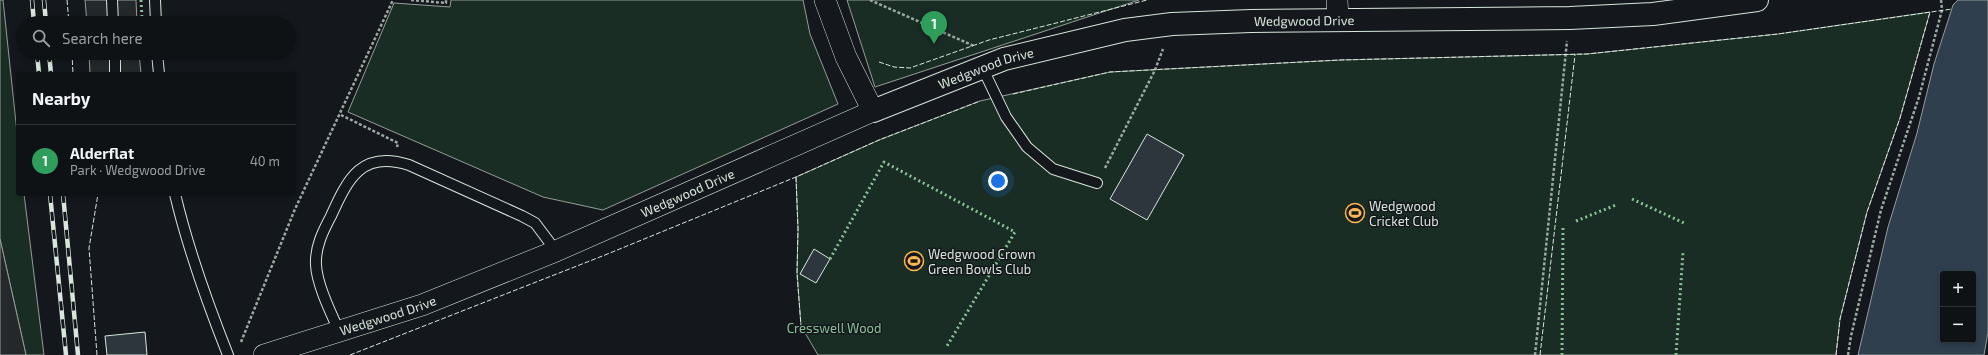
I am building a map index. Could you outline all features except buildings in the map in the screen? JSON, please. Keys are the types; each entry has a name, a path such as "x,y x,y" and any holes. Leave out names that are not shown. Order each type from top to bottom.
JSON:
{"street":[{"path":"825,0 846,57 873,111"},
{"name":"Wedgwood Drive","path":"264,355 422,305 556,251 873,111 982,67 1004,59 1125,30 1172,24 1338,10 1570,18 1653,14 1757,0"}],"lane":[{"path":"112,0 113,16"},
{"path":"156,0 156,16"},
{"path":"115,60 116,72"},
{"path":"158,60 159,72"},
{"path":"982,67 1006,117 1026,147 1053,169 1097,183"},
{"path":"339,331 324,297 316,266 319,240 346,184 357,170 369,164 383,160 396,161 535,223 556,251"},
{"path":"175,196 183,230 204,294 228,355"}],"path":[{"path":"239,348 295,209 341,115 393,0"},
{"path":"411,0 446,3 446,0"},
{"path":"870,0 1004,59"},
{"path":"1848,355 1851,336 1881,210 1919,97 1942,10 1941,0"},
{"path":"1535,355 1570,18"},
{"path":"1097,183 1155,70 1172,24"},
{"path":"341,115 398,143 396,161"}],"green space":[{"path":"0,0 3,0 16,123 16,196 24,196 44,355 26,355 0,239"},
{"path":"451,0 803,0 810,34 838,104 603,210 543,197 348,112 394,3 450,7"},
{"path":"847,0 1139,0 875,87"},
{"name":"Cresswell Wood","path":"1930,12 1900,118 1867,212 1840,319 1836,355 818,355 801,326 797,273 798,229 796,177 879,140 980,101 1110,72 1340,60 1587,54 1778,34"}],"shaded area":[{"path":"85,0 136,0 137,16 86,16"},
{"path":"89,60 140,60 141,72 90,72"},
{"path":"0,239 26,355 0,355"}],"water":[{"path":"1958,0 1988,0 1988,332 1984,355 1858,355 1888,227 1917,133 1934,64 1953,5"}],"railway":[{"path":"32,0 33,16"},
{"path":"44,0 45,16"},
{"path":"38,60 39,72"},
{"path":"50,60 51,72"},
{"path":"50,196 66,355"},
{"path":"63,196 78,355"}],"hedge":[{"path":"141,0 142,16"},
{"path":"830,259 884,162 1015,232 947,346"},
{"path":"1632,199 1684,223"},
{"path":"1576,221 1616,205"},
{"path":"1562,355 1563,228"},
{"path":"1676,355 1683,252"}],"fence":[{"path":"67,0 68,16"},
{"path":"879,62 894,67 910,68 989,40 1147,0"},
{"path":"1013,94 1110,72 1340,60 1587,54 1778,34 1952,9"},
{"path":"1836,355 1840,319 1867,212 1900,118 1930,12"},
{"path":"1540,355 1575,55"},
{"path":"72,60 73,72"},
{"path":"350,355 605,255 796,177 879,140 980,101"},
{"path":"796,177 798,229 797,273 801,326"},
{"path":"97,355 89,248 98,196"}],"place":[{"name":"Alderflat","path":"934,44"},
{"name":"Wedgwood Cricket Club","path":"1355,213"},
{"name":"Wedgwood Crown Green Bowls Club","path":"914,261"}]}
